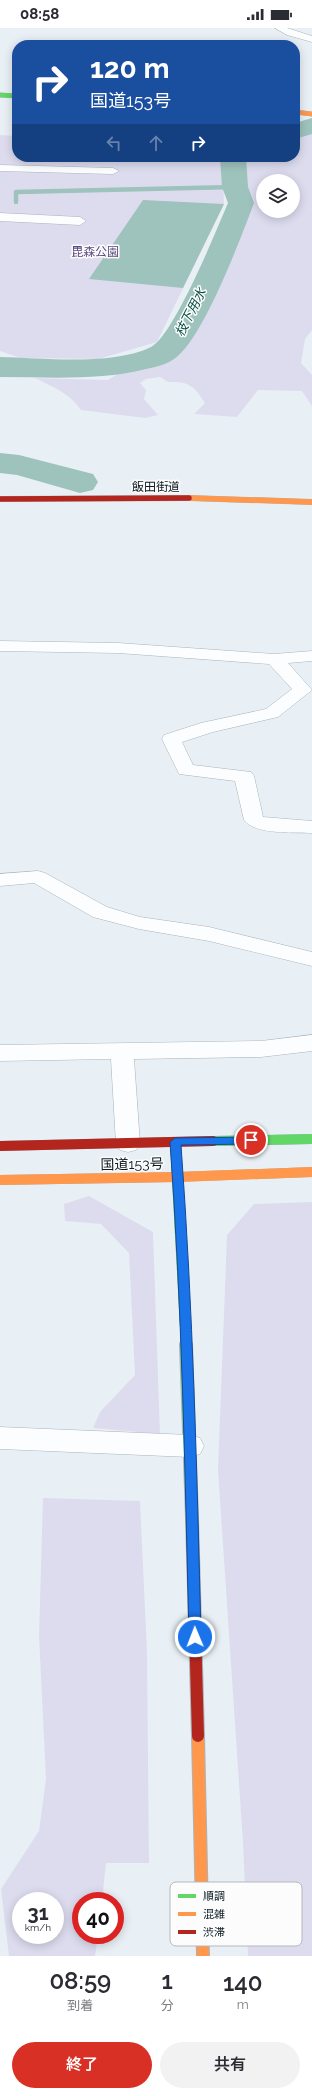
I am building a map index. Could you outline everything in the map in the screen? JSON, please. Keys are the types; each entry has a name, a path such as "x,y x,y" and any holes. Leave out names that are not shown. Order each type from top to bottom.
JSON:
{"main road":[{"path":"0,95 12,96"},
{"path":"300,113 312,114"},
{"name":"飯田街道","path":"0,499 200,498 312,502"},
{"name":"国道153号","path":"0,1146 312,1139"},
{"path":"175,1142 178,1177 190,1446 201,1882"},
{"name":"国道153号","path":"0,1180 178,1177 312,1172"},
{"path":"203,1946 203,1956"}],"street":[{"path":"280,28 290,33 312,39"},
{"path":"0,168 113,171"},
{"path":"0,217 80,221"},
{"path":"0,646 118,648 274,659 312,656"},
{"path":"274,659 303,690 272,713 208,727 171,739 186,770 244,776 254,820 261,824 312,827"},
{"path":"0,880 38,877 100,912 138,923 209,934 312,959"},
{"path":"0,1053 122,1053 261,1049 312,1043"},
{"path":"122,1053 128,1144"},
{"path":"0,1438 190,1446"}],"green space":[{"path":"312,129 312,330 305,339 301,363 312,375 312,406 302,391 258,390 237,417 194,414 205,403 198,392 181,382 168,382 160,377 146,379 140,383 146,390 144,399 158,415 145,418 81,410 66,395 35,378 108,380 116,375 115,370 152,361 181,348 220,271 250,203 243,176 241,162 300,162 300,133"},
{"name":"毘森公園","path":"0,135 12,136 12,162 222,162 224,204 157,342 98,359 21,358 0,351"},
{"path":"89,1196 153,1232 160,1434 93,1428 100,1412 135,1375 129,1253 101,1224 65,1221 64,1204"},
{"path":"312,1202 312,1956 248,1956 248,1946 302,1946 302,1882 245,1882 218,1470 227,1235 254,1204"},
{"path":"43,1498 140,1501 147,1652 149,1863 106,1863 103,1892 72,1892 72,1944 97,1944 95,1956 9,1956 1,1889 39,1831 46,1779 39,1636"}],"shaded area":[{"path":"143,200 224,204 183,288 89,279"}],"waterway":[{"name":"枝下用水","path":"300,130 312,125"},
{"name":"枝下用水","path":"0,367 106,367 146,360 163,353 172,345 194,308 241,203 235,187 233,162"},
{"path":"16,202 16,192 235,187"},
{"name":"枝下用水","path":"0,463 19,465 80,482"}],"traffic: fast":[{"path":"0,95 12,96"},
{"path":"213,1141 312,1139"},
{"path":"175,1142 186,1345 192,1518"}],"traffic: slow":[{"path":"300,113 312,114"},
{"path":"189,498 312,502"},
{"path":"0,1180 177,1177 312,1172"},
{"path":"198,1736 201,1882"},
{"path":"203,1946 203,1956"}],"traffic: jam":[{"path":"0,499 189,498"},
{"path":"0,1146 213,1141"},
{"path":"192,1518 198,1736"}],"route":[{"path":"195,1637 190,1430 181,1224 175,1142 251,1140"}]}
